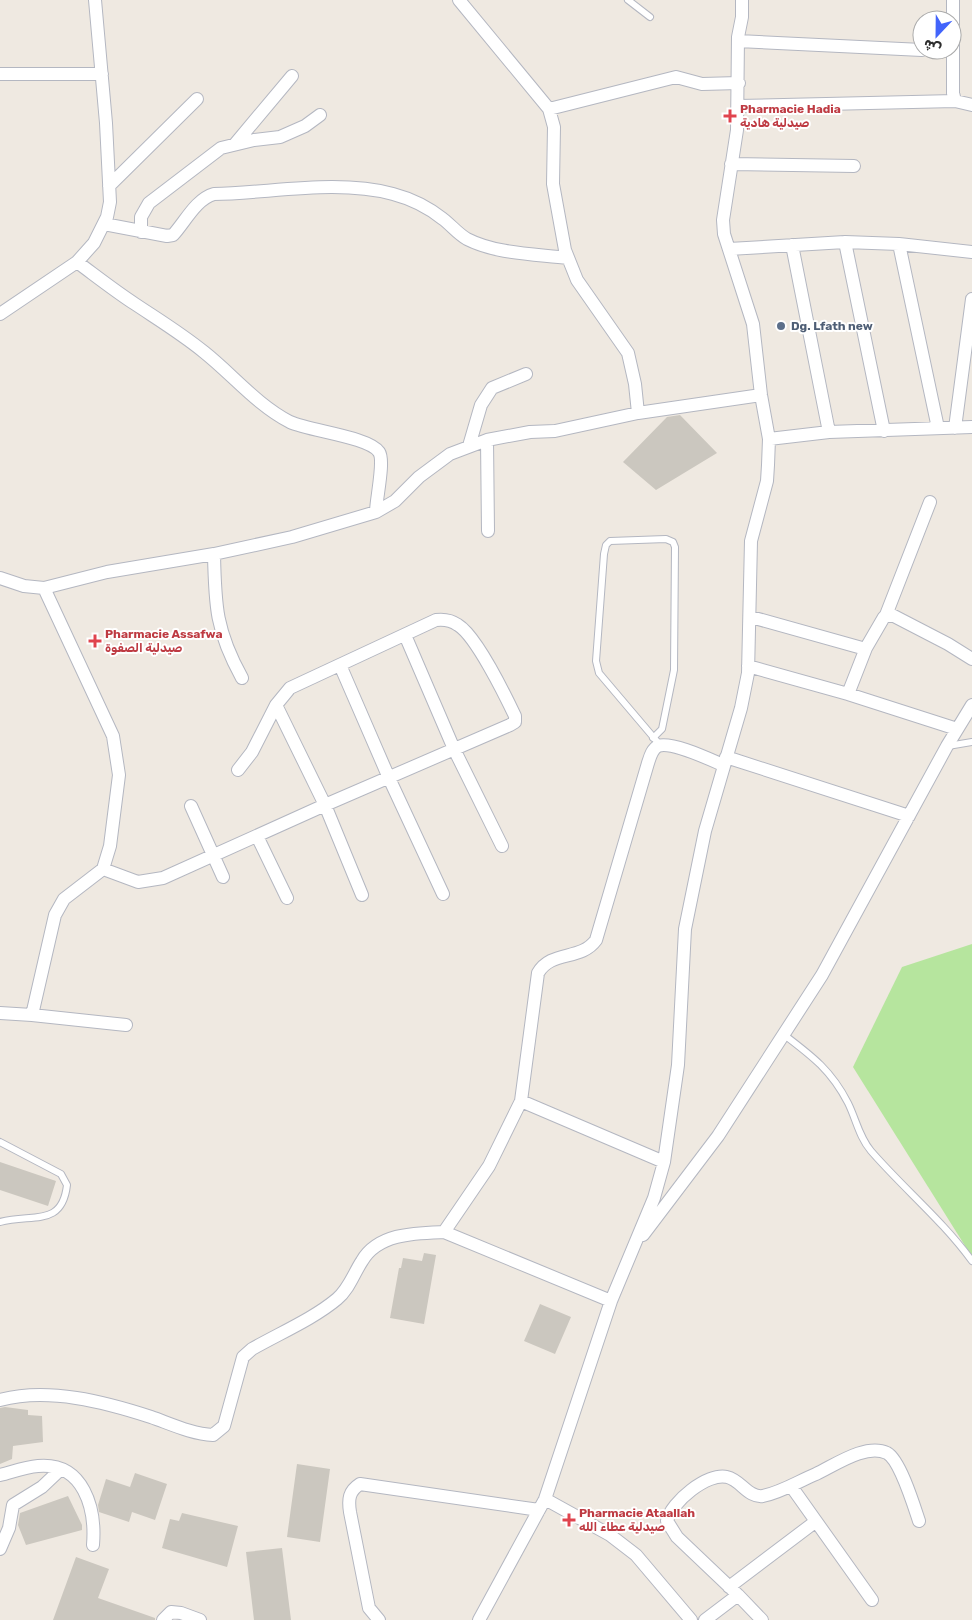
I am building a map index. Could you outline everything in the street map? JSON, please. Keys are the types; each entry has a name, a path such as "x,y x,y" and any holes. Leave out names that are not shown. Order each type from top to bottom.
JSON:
{"street":[{"path":"0,314 77,262 94,243 104,224 110,202 102,74 95,0"},
{"path":"459,0 549,109 554,127 553,184 559,228 577,280 628,353 635,384 638,413"},
{"path":"479,1620 542,1504 611,1301 654,1198 664,1162 678,1065 685,929 694,877 740,708 748,666 752,541 767,481 770,439 761,395 753,324 729,249 723,220 737,130 738,41 742,17 742,0"},
{"path":"738,41 912,50"},
{"path":"952,60 955,101"},
{"path":"0,74 102,74"},
{"path":"235,144 292,76"},
{"path":"549,109 676,77 702,84 738,83"},
{"path":"109,186 197,99"},
{"path":"738,106 955,101 972,105"},
{"path":"141,232 141,217 149,203 221,148 280,137 304,126 320,115"},
{"path":"731,164 854,166"},
{"path":"104,224 141,232 173,235 200,202 207,196 214,194 272,190 373,190 392,194 424,206 466,238 477,243 511,251 568,258"},
{"path":"729,249 846,242 899,244 972,252"},
{"path":"846,242 884,431"},
{"path":"899,244 938,428"},
{"path":"792,245 829,432"},
{"path":"77,262 126,298 182,334 278,414 307,428 366,443 377,449 381,454 382,462 376,495 376,512"},
{"path":"955,428 972,299"},
{"path":"469,446 481,405 492,388 526,374"},
{"path":"0,578 24,586 44,588 107,572 214,554 292,537 376,512 395,502 419,477 450,454 487,440 530,432 555,431 638,413 761,395"},
{"path":"770,439 829,432 972,427"},
{"path":"487,440 488,531"},
{"path":"848,694 866,648 886,615 930,502"},
{"path":"214,554 217,617 232,659 242,678"},
{"path":"32,1015 55,915 64,899 103,869 110,846 119,775 113,736 44,588"},
{"path":"886,615 902,618 972,659"},
{"path":"751,617 866,648"},
{"path":"103,869 138,882 163,878 510,725 515,722 515,716 471,636 459,625 446,619 436,620 290,688 276,705 252,752 238,770"},
{"path":"404,635 454,749 502,846"},
{"path":"340,665 388,778 443,894"},
{"path":"748,666 848,694 957,730"},
{"path":"276,705 325,805 362,895"},
{"path":"633,1249 718,1136 822,975 947,746 972,705"},
{"path":"444,1232 489,1166 521,1101 538,973 542,966 550,960 586,950 596,940 648,762 657,742 909,816"},
{"path":"191,806 222,876"},
{"path":"257,836 286,898"},
{"path":"0,1013 126,1025"},
{"path":"521,1101 664,1162"},
{"path":"0,1400 9,1397 45,1396 87,1400 124,1408 198,1433 213,1435 224,1426 243,1357 252,1349 335,1301 347,1288 366,1254 379,1243 415,1234 444,1232 611,1301"},
{"path":"762,1620 670,1528 667,1521 668,1515 685,1495 720,1476 734,1480 750,1493 763,1496 791,1486 852,1457 872,1450 881,1451 889,1454 903,1477 919,1521"},
{"path":"0,1475 38,1466 61,1469 81,1485 88,1497 94,1520 93,1545"},
{"path":"0,1549 9,1528 13,1505 42,1487 61,1469"},
{"path":"379,1620 369,1608 350,1512 349,1497 352,1489 360,1484 542,1504 610,1535 636,1555 691,1620"},
{"path":"791,1486 872,1600"},
{"path":"705,1620 733,1591 815,1522"},
{"path":"163,1620 171,1612 181,1613 200,1620"}],"lane":[{"path":"628,0 650,17"},
{"path":"666,539 676,547 674,670 662,729 657,742 599,674 596,661 604,554 606,545 610,541 666,539"},
{"path":"947,746 972,742"},
{"path":"783,1034 819,1061 844,1096 870,1150 941,1222 972,1261"},
{"path":"0,1142 61,1174 67,1185 61,1207 54,1213 0,1222"}],"green space":[{"path":"972,944 972,1257 853,1067 902,967"}],"building":[{"path":"680,415 717,453 656,490 623,462 667,417"},
{"path":"0,1162 56,1181 48,1206 0,1190"},
{"path":"424,1253 436,1255 424,1324 390,1318 399,1268 401,1268 403,1258 422,1261"},
{"path":"540,1304 571,1317 555,1354 524,1341"},
{"path":"0,1408 28,1410 28,1415 42,1416 43,1442 13,1446 12,1459 0,1464"},
{"path":"297,1464 330,1469 320,1542 287,1537"},
{"path":"135,1473 167,1484 155,1520 132,1512 129,1522 99,1512 98,1505 106,1479 130,1487"},
{"path":"68,1496 82,1525 82,1530 26,1545 18,1525 20,1513"},
{"path":"182,1513 238,1526 227,1567 162,1548 170,1519 179,1521"},
{"path":"282,1548 291,1620 254,1620 246,1552"},
{"path":"76,1557 109,1569 98,1598 155,1618 155,1620 53,1620"}],"place":[{"name":"Pharmacie Hadia صيدلية هادية","path":"730,116"},
{"name":"Dg. Lfath new","path":"781,326"},
{"name":"Pharmacie Assafwa صيدلية الصفوة","path":"95,641"},
{"name":"Pharmacie Ataallah صيدلية عطاء الله","path":"569,1520"}]}
